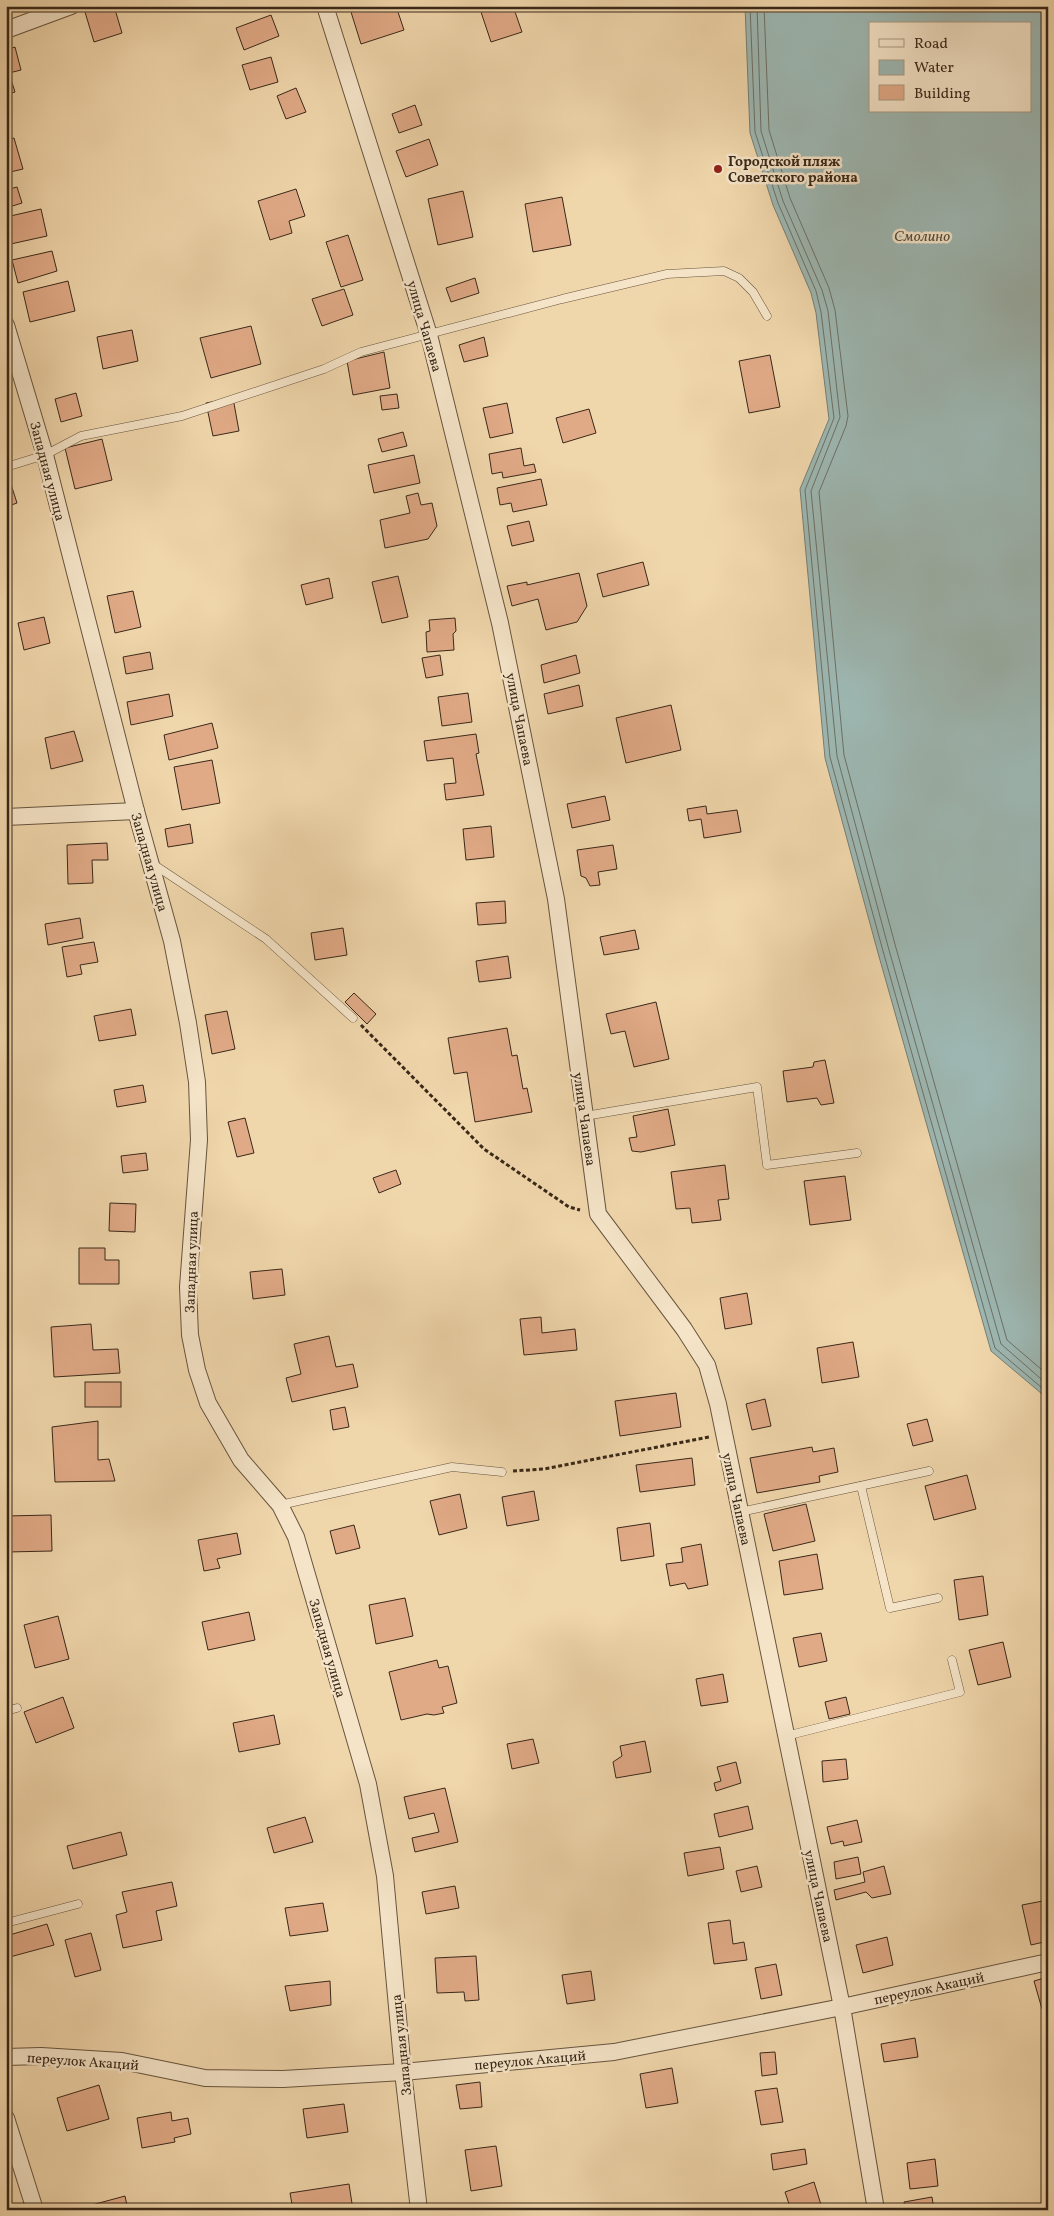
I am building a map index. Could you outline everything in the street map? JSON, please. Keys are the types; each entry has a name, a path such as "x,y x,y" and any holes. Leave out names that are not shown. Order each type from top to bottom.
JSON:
{"street":[{"path":"6,30 71,6"},
{"name":"улица Чапаева","path":"325,6 429,335 500,623 556,899 598,1214 684,1329 707,1366 724,1435 842,2007 876,2210"},
{"name":"Западная улица","path":"6,325 45,456 136,811 172,941 188,1023 197,1082 199,1140 188,1287 190,1334 197,1370 208,1403 241,1460 280,1505 296,1537 368,1784 384,1876 403,2072 419,2210"},
{"path":"6,817 136,811"},
{"name":"переулок Акаций","path":"6,2057 41,2056 122,2061 205,2078 283,2079 403,2072 614,2052 842,2007 1048,1962"},
{"path":"6,2118 35,2210"}],"lane":[{"path":"6,467 45,456 81,436 182,416 324,369 361,352 562,298 667,274 724,271 739,278 753,292 767,316"},
{"path":"150,862 266,939 353,1018"},
{"path":"585,1116 757,1087 767,1165 857,1153"},
{"path":"280,1505 452,1467 502,1472"},
{"path":"740,1512 930,1471"},
{"path":"861,1486 890,1608 938,1598"},
{"path":"786,1736 960,1692 952,1660"},
{"path":"6,1710 17,1708"},
{"path":"6,1923 78,1904"}],"path":[{"path":"353,1018 484,1149 569,1207 598,1214"},
{"path":"502,1472 544,1469 724,1435"}],"water":[{"name":"Смолино","path":"745,6 1048,6 1048,1399 991,1351 878,953 825,758 800,489 829,419 816,313 811,293 773,205 750,133"}],"building":[{"path":"102,6 114,6 122,33 94,42 85,12"},
{"path":"370,6 396,6 404,30 361,44 351,12"},
{"path":"479,6 513,6 522,32 491,42"},
{"path":"271,15 279,36 244,50 236,28"},
{"path":"15,47 21,70 9,73 15,92 6,95 6,50"},
{"path":"271,57 278,82 250,90 242,65"},
{"path":"296,88 306,112 286,119 277,96"},
{"path":"415,105 422,125 399,133 392,114"},
{"path":"14,138 23,169 6,173 6,140"},
{"path":"429,139 438,165 406,177 396,151"},
{"path":"17,187 22,203 6,208 6,190"},
{"path":"296,189 305,216 289,221 292,233 270,240 258,201"},
{"path":"463,191 473,237 438,245 428,199"},
{"path":"562,197 571,245 533,252 525,204"},
{"path":"41,209 47,236 6,245 6,217"},
{"path":"348,235 363,280 341,287 326,242"},
{"path":"52,251 57,271 18,283 12,260"},
{"path":"475,278 479,293 451,302 446,288"},
{"path":"68,281 75,311 30,322 23,292"},
{"path":"344,289 353,315 322,326 312,299"},
{"path":"251,326 261,364 211,378 200,338"},
{"path":"132,330 138,361 103,369 97,337"},
{"path":"484,337 488,356 464,362 459,345"},
{"path":"384,352 390,388 353,395 347,361"},
{"path":"770,355 780,407 749,413 739,361"},
{"path":"76,393 82,416 61,422 55,399"},
{"path":"397,394 399,408 382,410 380,396"},
{"path":"233,398 239,431 213,436 206,403"},
{"path":"507,403 513,433 490,438 483,408"},
{"path":"589,409 596,433 563,443 556,418"},
{"path":"403,432 407,446 382,452 378,439"},
{"path":"102,439 112,480 75,489 65,448"},
{"path":"521,448 524,466 534,464 536,472 503,478 502,472 492,474 489,454"},
{"path":"414,455 420,483 374,493 368,465"},
{"path":"8,475 17,503 6,507 6,476"},
{"path":"541,479 547,505 513,512 511,503 500,505 497,488"},
{"path":"418,493 421,505 432,503 437,526 428,539 385,548 380,520 410,513 406,496"},
{"path":"529,521 534,541 512,546 507,526"},
{"path":"643,562 649,585 603,597 597,574"},
{"path":"579,573 587,606 577,622 546,630 538,599 512,606 507,586 527,582 527,585"},
{"path":"398,576 408,617 382,623 372,582"},
{"path":"329,578 333,598 306,605 301,585"},
{"path":"133,591 141,627 115,633 107,596"},
{"path":"44,617 50,643 24,650 18,623"},
{"path":"455,618 454,650 427,652 426,632 430,631 429,620"},
{"path":"150,652 153,669 126,674 123,657"},
{"path":"440,655 443,675 426,678 422,658"},
{"path":"576,655 580,673 544,683 541,665"},
{"path":"579,685 583,706 548,714 544,694"},
{"path":"468,693 472,722 442,726 438,697"},
{"path":"169,694 173,716 131,725 127,702"},
{"path":"671,705 681,750 626,763 616,718"},
{"path":"212,723 218,748 169,760 164,735"},
{"path":"74,731 83,761 51,769 45,738"},
{"path":"476,734 479,753 476,754 484,795 446,800 444,784 456,783 453,758 427,761 424,741"},
{"path":"212,760 220,803 182,810 174,767"},
{"path":"605,796 610,820 572,828 567,804"},
{"path":"706,806 707,814 737,810 741,832 704,838 701,819 689,821 687,809"},
{"path":"190,824 193,843 168,847 165,829"},
{"path":"491,826 494,857 466,860 463,829"},
{"path":"107,843 108,860 92,860 93,883 68,884 67,845"},
{"path":"613,845 617,869 598,872 600,885 590,886 586,878 581,876 577,850"},
{"path":"505,901 506,923 478,925 476,903"},
{"path":"80,918 83,938 48,945 45,924"},
{"path":"343,928 347,955 315,960 311,933"},
{"path":"635,930 639,949 604,955 600,937"},
{"path":"94,942 98,962 80,965 82,974 67,977 62,947"},
{"path":"508,956 511,978 479,982 476,961"},
{"path":"354,993 376,1014 367,1024 345,1002"},
{"path":"656,1002 669,1059 634,1067 625,1031 611,1034 606,1014"},
{"path":"131,1009 136,1035 99,1041 94,1016"},
{"path":"227,1011 235,1049 212,1054 205,1015"},
{"path":"507,1028 512,1056 517,1055 523,1089 527,1088 532,1112 475,1122 467,1072 454,1074 448,1038"},
{"path":"825,1060 834,1103 821,1105 817,1098 787,1102 783,1071 813,1067 814,1062"},
{"path":"143,1085 146,1102 117,1107 114,1090"},
{"path":"668,1109 675,1145 641,1152 632,1151 629,1138 637,1137 633,1116"},
{"path":"245,1118 254,1153 237,1157 228,1122"},
{"path":"146,1153 148,1170 123,1173 121,1156"},
{"path":"725,1165 729,1199 718,1200 721,1220 692,1223 690,1208 676,1209 671,1172"},
{"path":"396,1170 401,1184 379,1193 373,1178"},
{"path":"845,1176 851,1220 810,1225 804,1181"},
{"path":"110,1203 136,1204 135,1232 109,1231"},
{"path":"79,1248 105,1248 105,1260 119,1260 119,1284 79,1284"},
{"path":"282,1269 285,1295 253,1299 250,1272"},
{"path":"747,1293 752,1324 725,1329 720,1298"},
{"path":"541,1317 542,1333 575,1329 577,1350 524,1355 520,1319"},
{"path":"91,1324 93,1350 118,1349 120,1373 54,1377 51,1327"},
{"path":"329,1336 336,1367 353,1364 358,1387 292,1402 286,1378 301,1374 294,1344"},
{"path":"853,1342 859,1377 822,1383 817,1348"},
{"path":"85,1382 121,1382 121,1407 85,1407"},
{"path":"676,1393 681,1427 620,1436 615,1401"},
{"path":"765,1399 771,1426 752,1430 746,1404"},
{"path":"345,1407 349,1427 333,1430 330,1410"},
{"path":"927,1419 933,1441 913,1446 907,1424"},
{"path":"98,1421 98,1460 109,1459 115,1481 55,1482 52,1427"},
{"path":"812,1447 813,1452 834,1448 838,1472 819,1476 820,1482 757,1493 750,1458"},
{"path":"692,1458 695,1485 640,1492 636,1465"},
{"path":"967,1475 976,1509 934,1520 925,1486"},
{"path":"534,1491 539,1520 507,1526 502,1497"},
{"path":"460,1494 467,1528 439,1535 430,1501"},
{"path":"806,1504 815,1541 773,1551 764,1514"},
{"path":"51,1515 52,1551 7,1552 6,1516"},
{"path":"650,1523 654,1556 621,1561 617,1528"},
{"path":"354,1525 360,1548 336,1554 330,1531"},
{"path":"237,1533 241,1554 217,1559 220,1568 204,1571 198,1540"},
{"path":"701,1544 708,1585 688,1589 685,1583 670,1586 666,1564 683,1562 681,1548"},
{"path":"817,1554 823,1589 784,1595 779,1561"},
{"path":"983,1576 988,1615 959,1620 954,1580"},
{"path":"405,1598 413,1636 376,1644 369,1605"},
{"path":"249,1612 255,1640 208,1650 202,1622"},
{"path":"58,1616 69,1659 35,1668 24,1625"},
{"path":"821,1633 827,1661 799,1667 793,1638"},
{"path":"1003,1642 1011,1677 978,1685 969,1650"},
{"path":"437,1660 439,1668 448,1666 457,1703 442,1707 444,1713 427,1714 401,1720 389,1672"},
{"path":"723,1674 728,1702 701,1706 696,1679"},
{"path":"63,1697 74,1728 36,1743 24,1712"},
{"path":"846,1697 850,1714 829,1719 825,1702"},
{"path":"274,1715 280,1744 239,1752 233,1723"},
{"path":"533,1739 539,1763 512,1769 507,1744"},
{"path":"645,1741 651,1772 616,1778 613,1762 622,1756 620,1746"},
{"path":"846,1759 848,1779 823,1782 822,1761"},
{"path":"736,1762 741,1783 716,1791 714,1783 721,1781 717,1767"},
{"path":"445,1788 458,1842 415,1852 412,1838 439,1832 434,1813 409,1819 404,1797"},
{"path":"748,1806 753,1829 719,1837 714,1814"},
{"path":"305,1817 313,1842 274,1853 267,1828"},
{"path":"857,1820 862,1842 844,1846 843,1841 831,1844 827,1827"},
{"path":"121,1832 127,1855 73,1869 67,1846"},
{"path":"720,1847 724,1869 688,1876 684,1853"},
{"path":"858,1857 861,1874 836,1879 834,1862"},
{"path":"757,1866 762,1887 741,1892 736,1871"},
{"path":"884,1866 891,1894 872,1898 866,1892 836,1900 834,1890 865,1882 863,1872"},
{"path":"172,1882 177,1906 156,1911 162,1940 123,1948 116,1915 127,1912 122,1892"},
{"path":"455,1886 459,1908 426,1914 422,1892"},
{"path":"1048,1900 1048,1941 1031,1945 1022,1905"},
{"path":"323,1903 328,1931 290,1936 285,1908"},
{"path":"730,1920 733,1944 744,1942 747,1960 714,1964 708,1923"},
{"path":"47,1924 54,1945 6,1958 6,1936"},
{"path":"91,1933 101,1970 75,1977 65,1940"},
{"path":"887,1937 893,1965 863,1973 856,1945"},
{"path":"476,1956 479,2000 465,2001 464,1992 437,1993 435,1958"},
{"path":"776,1964 782,1995 761,1999 755,1968"},
{"path":"591,1971 595,2000 567,2004 562,1975"},
{"path":"1048,1977 1048,2007 1042,2009 1034,1981"},
{"path":"330,1981 331,2005 290,2011 285,1986"},
{"path":"915,2038 918,2057 884,2062 881,2044"},
{"path":"775,2052 777,2074 762,2076 760,2053"},
{"path":"672,2068 678,2103 646,2108 640,2074"},
{"path":"480,2082 482,2107 460,2109 456,2085"},
{"path":"99,2085 109,2119 67,2131 57,2098"},
{"path":"777,2088 783,2122 761,2125 755,2091"},
{"path":"344,2104 348,2132 307,2138 303,2109"},
{"path":"171,2112 172,2121 188,2118 191,2134 174,2138 175,2142 142,2148 137,2118"},
{"path":"496,2146 502,2186 471,2191 465,2150"},
{"path":"805,2149 807,2164 773,2170 771,2154"},
{"path":"935,2159 938,2186 910,2189 907,2163"},
{"path":"814,2182 822,2208 816,2210 791,2210 785,2192"},
{"path":"349,2184 353,2210 293,2210 290,2193"},
{"path":"125,2196 128,2210 89,2210 88,2206"},
{"path":"932,2197 934,2210 906,2210 904,2202"}],"place":[{"name":"Городской пляж Советского района","path":"718,169"}]}
